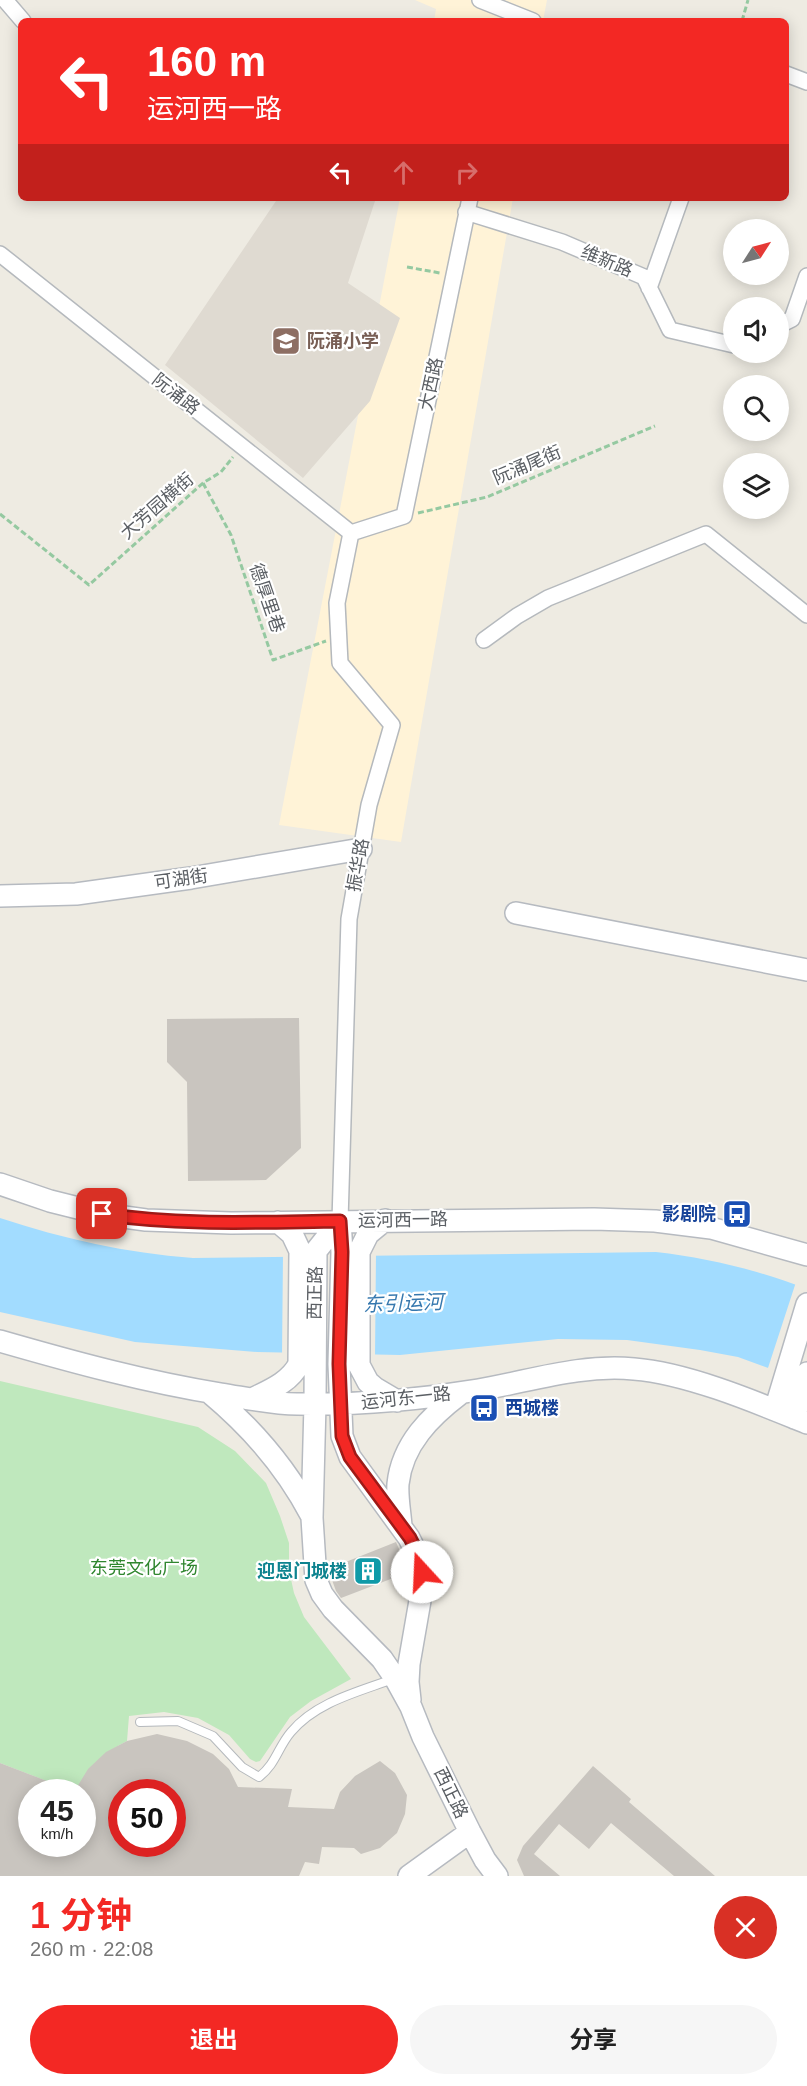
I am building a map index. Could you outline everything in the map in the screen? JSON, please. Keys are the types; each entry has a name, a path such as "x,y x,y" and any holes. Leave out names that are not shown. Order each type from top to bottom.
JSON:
{"street":[{"path":"5,0 20,18"},
{"path":"480,0 514,11 527,18"},
{"path":"789,75 807,82"},
{"name":"维新路","path":"649,288 680,201"},
{"name":"维新路","path":"468,205 644,277 649,288"},
{"name":"大西路","path":"404,516 468,205"},
{"name":"阮涌路","path":"0,254 351,533"},
{"path":"789,320 792,319 807,276"},
{"path":"649,288 670,330 723,342"},
{"path":"351,533 404,516"},
{"name":"振华路","path":"340,1221 349,919 369,805 392,725 340,663 337,603 351,533"},
{"path":"484,640 517,616 548,598 706,534 807,615"},
{"name":"可湖街","path":"0,896 76,894 191,878 361,849"},
{"path":"516,913 807,970"},
{"name":"运河西一路","path":"0,1184 50,1201 146,1220 187,1223 594,1219 655,1221 711,1228 807,1255"},
{"path":"350,1252 385,1220"},
{"name":"西正路","path":"411,1707 408,1682 421,1595 422,1572 416,1550 350,1457 342,1436 340,1403 349,1364 350,1252 340,1221 308,1251 307,1364 315,1404 312,1518 316,1580 322,1594 333,1609 382,1659 394,1678 411,1707 423,1737 470,1832 485,1860 497,1876"},
{"path":"278,1222 308,1251"},
{"path":"792,1417 807,1304"},
{"name":"运河东一路","path":"0,1341 123,1375 279,1403 397,1401 463,1392 593,1367 636,1369 687,1379 792,1417"},
{"path":"252,1399 284,1382 296,1370 307,1364"},
{"path":"349,1364 363,1374 375,1388 397,1401"},
{"path":"209,1392 239,1417 274,1457 292,1481 312,1518"},
{"path":"401,1526 398,1484 401,1467 408,1451 424,1425 440,1409 463,1392"},
{"path":"409,1876 470,1832"}],"lane":[{"path":"140,1722 178,1721 213,1736 242,1767 259,1777 269,1769 290,1732 306,1718 326,1705 394,1678"}],"path":[{"path":"743,18 748,0"},
{"path":"407,267 453,276"},
{"name":"阮涌尾街","path":"404,516 487,497 655,426"},
{"name":"大芳园横街","path":"0,514 89,585 203,483 221,472 242,446"},
{"name":"德厚里巷","path":"203,483 231,535 273,660 339,636"}],"shaded area":[{"path":"415,0 547,0 544,18 434,18 436,9"},
{"name":"阮涌小学","path":"276,201 375,201 348,283 400,318 370,401 303,478 165,365"},
{"path":"399,201 512,201 401,842 279,825"}],"green space":[{"name":"东莞文化广场","path":"0,1381 198,1427 235,1451 266,1483 280,1516 289,1543 289,1570 294,1593 304,1617 351,1679 311,1701 290,1717 260,1761 256,1762 250,1759 229,1735 198,1718 164,1712 129,1716 127,1741 97,1762 83,1779 41,1779 0,1763"}],"water":[{"name":"东引运河","path":"0,1218 95,1244 144,1253 193,1258 656,1252 714,1261 807,1289 807,1382 738,1357 627,1340 558,1339 400,1355 257,1352 135,1342 0,1312"}],"pier":[{"path":"376,1253 375,1358 282,1356 283,1254"},
{"path":"796,1282 807,1286 807,1385 767,1371"}],"building":[{"path":"299,1018 301,1148 266,1180 188,1181 187,1082 167,1062 167,1019"},
{"name":"迎恩门城楼","path":"396,1542 409,1572 341,1598 328,1569"},
{"path":"157,1734 187,1741 213,1754 229,1769 238,1787 292,1789 288,1807 334,1809 340,1792 355,1776 380,1761 395,1773 407,1795 405,1814 397,1833 380,1848 361,1854 354,1848 322,1847 319,1864 305,1862 299,1876 0,1876 0,1763 42,1779 18,1779 18,1857 96,1857 96,1779 82,1779 88,1769 106,1752 127,1741"},
{"path":"593,1766 631,1799 629,1802 715,1876 674,1876 611,1823 589,1849 559,1824 534,1854 560,1876 524,1876 517,1860 523,1846"}],"place":[{"name":"阮涌小学","path":"286,341"},
{"name":"影剧院","path":"737,1214"},
{"name":"西城楼","path":"484,1408"},
{"name":"迎恩门城楼","path":"368,1571"}],"route":[{"path":"102,1214 187,1223 340,1221 342,1252 339,1364 342,1436 350,1457 410,1538 420,1560 422,1572"}]}
